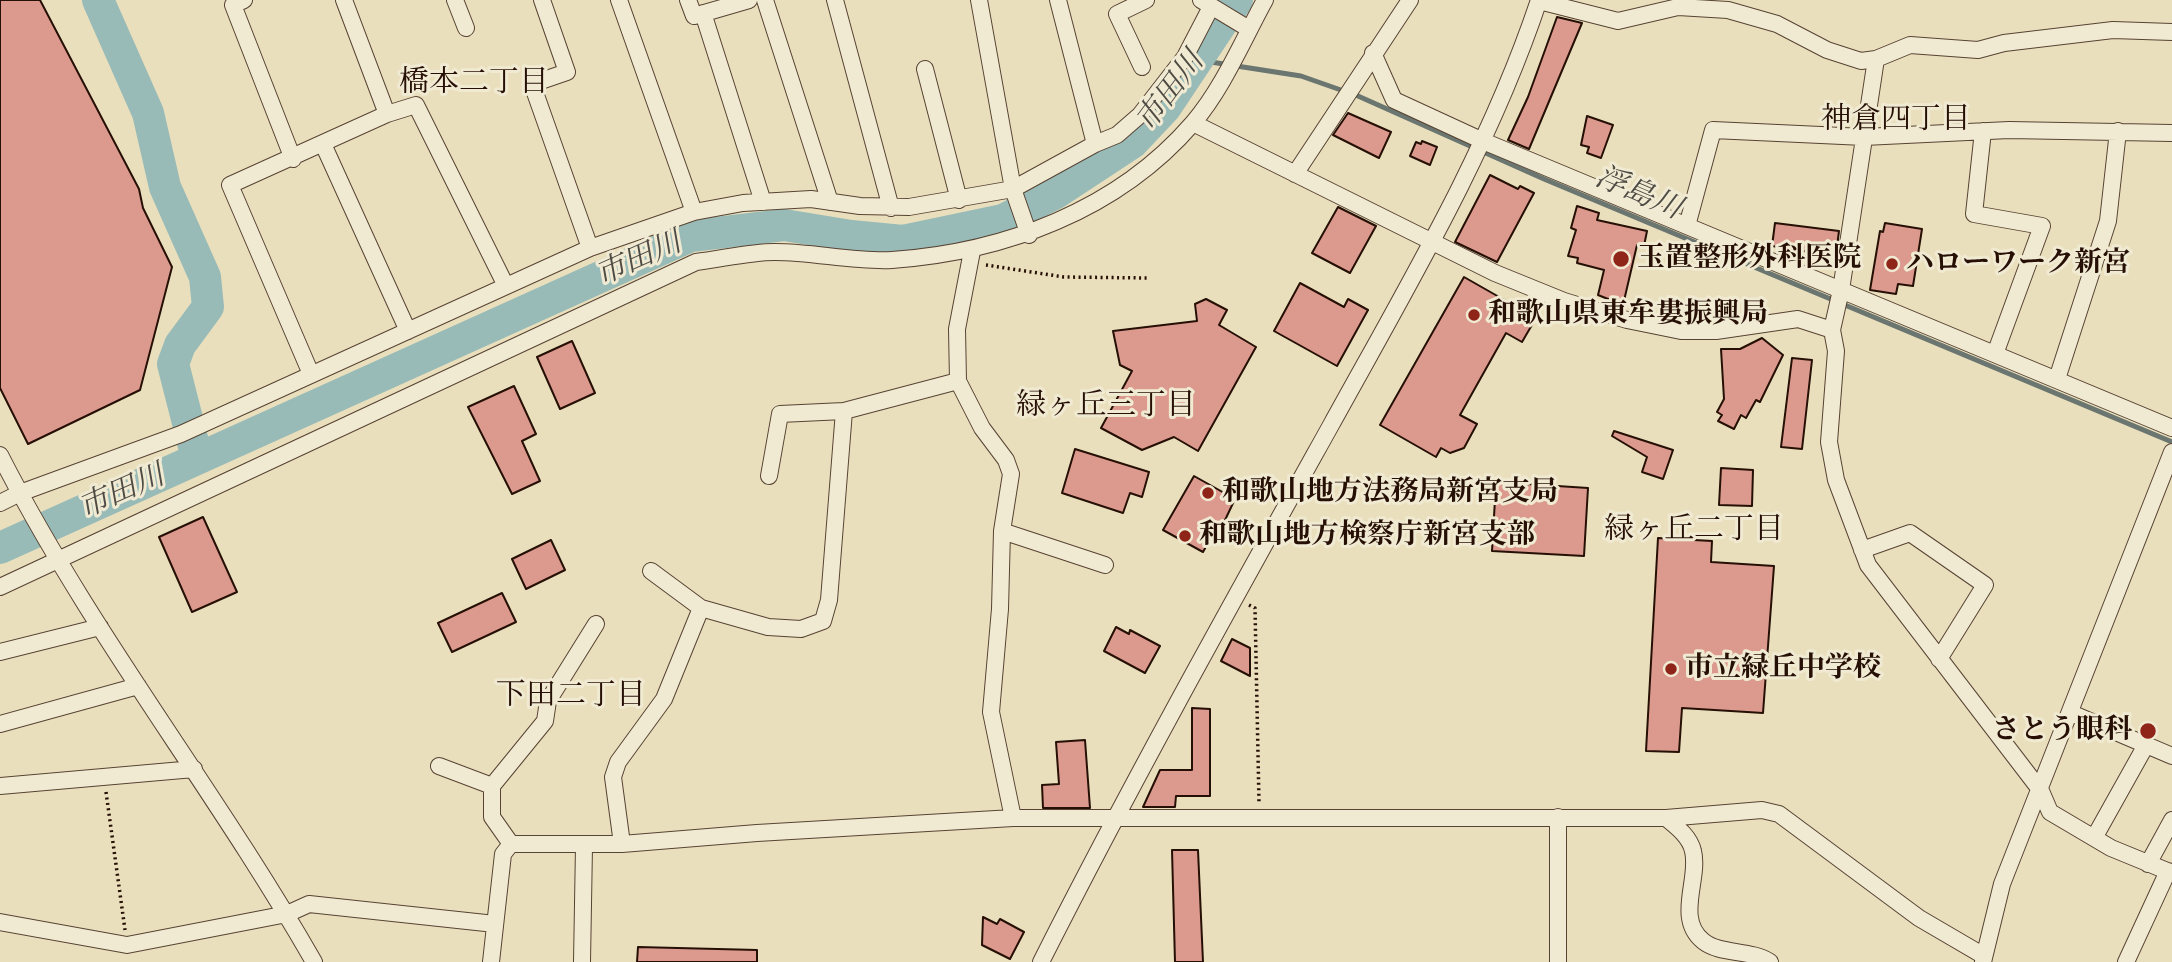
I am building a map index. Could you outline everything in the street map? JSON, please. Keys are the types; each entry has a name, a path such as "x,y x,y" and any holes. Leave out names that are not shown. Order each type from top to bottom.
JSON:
{"street":[{"path":"244,0 233,5 293,159"},
{"path":"344,0 387,114"},
{"path":"455,0 467,28"},
{"path":"542,0 567,72 532,84 590,248"},
{"path":"619,0 694,212"},
{"path":"688,0 694,16 749,0"},
{"path":"765,0 830,202"},
{"path":"835,0 891,208"},
{"path":"979,0 1013,189 1029,234"},
{"path":"1058,0 1095,144"},
{"path":"1142,66 1117,14 1146,0"},
{"path":"0,587 696,262 772,252 888,260 970,256 1029,234 1070,214 1146,169 1193,123 1244,27 1265,0"},
{"path":"1295,174 1410,0"},
{"path":"1041,962 1115,816 1433,241 1514,74 1539,0 1618,21 1678,8 1728,9 1777,24 1834,52 1861,61 1876,59 1910,44 1978,50 2004,43 2113,30 2172,32"},
{"path":"0,503 24,499 181,434 590,248 694,212 763,202 811,199 891,208 959,200 1013,189 1095,144 1117,135 1140,115 1185,57 1206,4 1244,27"},
{"path":"703,13 763,202"},
{"path":"1373,53 1394,100 1483,141 2172,428"},
{"path":"1876,59 1841,290 1832,330 1836,351 1829,442 1836,480 1862,550 1890,597 2041,790 2050,812 2094,838 2170,872 2126,962"},
{"path":"925,69 959,200"},
{"path":"311,374 230,185 293,159 387,114 416,105 506,286"},
{"path":"1193,123 1528,287 1628,320 1681,331 1703,332 1798,319 1832,330"},
{"path":"1687,226 1713,130 1864,137 1983,131 2172,133"},
{"path":"1983,131 1974,214 2042,226 1995,354"},
{"path":"2057,379 2108,220 2118,131"},
{"path":"323,144 408,331"},
{"path":"970,256 957,329 958,380 982,428 1006,460 1011,474 1002,531 1000,608 991,712 1013,818"},
{"path":"769,476 780,414 844,411 958,380"},
{"path":"651,571 701,608 768,627 802,629 823,621 829,600 844,411"},
{"path":"491,962 503,854 512,844 584,846 1013,818 1666,817 1762,810 1779,814 1919,918 1983,959 2003,884 2172,452"},
{"path":"0,455 57,560 287,914 314,962"},
{"path":"1002,531 1105,565"},
{"path":"1862,550 1910,533 1985,585 1939,659"},
{"path":"622,844 613,777 618,762 664,699 701,608"},
{"path":"512,844 492,817 492,786 545,721 548,701 596,624"},
{"path":"0,652 100,626"},
{"path":"0,724 138,686"},
{"path":"2071,713 2172,756"},
{"path":"2094,838 2146,745"},
{"path":"439,766 492,786"},
{"path":"0,786 194,769"},
{"path":"1558,817 1558,962"},
{"path":"1666,817 1682,831 1693,851 1689,910 1697,935 1705,943 1750,953 1770,962"},
{"path":"2148,864 2172,820"},
{"path":"582,962 584,846"},
{"path":"0,922 127,945 287,914 309,904 495,924"},
{"path":"127,945 129,962"}],"path":[{"path":"970,256 1064,277 1147,278"},
{"path":"1234,598 1255,608 1259,816"},
{"path":"104,776 127,945"}],"building":[{"path":"0,0 40,0 139,189 143,208 172,267 140,390 28,444 0,388"},
{"path":"1557,17 1582,23 1529,149 1508,140 1528,97"},
{"path":"1348,113 1391,132 1379,158 1333,135"},
{"path":"1587,116 1613,125 1601,158 1587,153 1589,147 1581,145"},
{"path":"1422,141 1437,147 1430,165 1410,156 1416,142 1421,144"},
{"path":"1490,175 1518,189 1520,186 1534,193 1497,262 1455,242"},
{"path":"1577,206 1599,213 1597,220 1647,231 1644,246 1637,245 1623,305 1598,295 1604,270 1577,263 1578,258 1568,256 1576,230 1571,228"},
{"path":"1338,207 1376,226 1350,273 1312,253"},
{"path":"1775,223 1839,231 1836,254 1809,248 1809,252 1772,246"},
{"path":"1885,223 1922,229 1913,286 1898,284 1896,294 1870,290 1880,231 1883,232"},
{"path":"1464,277 1536,318 1522,342 1506,333 1460,415 1477,424 1464,448 1450,453 1441,448 1436,457 1380,425"},
{"path":"1300,283 1344,307 1348,299 1368,310 1337,366 1274,331"},
{"path":"1206,299 1227,310 1219,325 1256,347 1198,451 1174,437 1142,450 1101,428 1132,371 1120,365 1113,331 1197,321 1195,304"},
{"path":"1762,338 1783,355 1760,402 1756,400 1746,418 1741,415 1734,429 1718,421 1722,415 1717,412 1724,399 1721,349 1740,349"},
{"path":"572,341 595,393 560,409 537,357"},
{"path":"1792,358 1812,360 1802,449 1781,447"},
{"path":"514,386 536,434 522,441 540,481 512,494 468,407"},
{"path":"1614,431 1673,450 1663,479 1642,472 1647,457 1612,436"},
{"path":"1075,449 1149,472 1142,497 1130,493 1123,513 1062,493"},
{"path":"1721,468 1753,470 1752,506 1719,505"},
{"path":"1194,476 1235,499 1217,537 1213,534 1203,552 1163,530"},
{"path":"1496,482 1588,488 1584,556 1492,551"},
{"path":"203,517 237,592 192,612 159,537"},
{"path":"1658,538 1712,541 1711,562 1774,566 1763,713 1682,708 1679,752 1646,751"},
{"path":"551,540 565,570 526,589 512,559"},
{"path":"502,593 516,622 452,652 438,623"},
{"path":"1116,627 1129,634 1130,630 1160,646 1145,673 1104,651"},
{"path":"1232,639 1250,648 1250,676 1221,661"},
{"path":"1192,708 1210,709 1210,796 1176,796 1175,807 1143,807 1160,770 1192,770"},
{"path":"1085,740 1090,808 1043,808 1042,785 1059,784 1056,742"},
{"path":"1172,850 1198,850 1203,962 1175,962"},
{"path":"983,917 997,924 1000,919 1024,932 1010,959 982,945"},
{"path":"638,947 757,950 757,962 637,962"}],"waterway":[{"path":"98,0 148,113 165,187 205,277 208,307 180,345 173,364 197,458"},
{"name":"市田川","path":"0,548 691,236 784,225 903,241 1003,220 1056,193 1132,143 1165,108 1237,0"},
{"name":"浮島川","path":"1198,60 1301,76 1358,96 1544,179 2172,442"}],"place":[{"name":"玉置整形外科医院","path":"1621,259"},
{"name":"ハローワーク新宮","path":"1892,264"},
{"name":"和歌山県東牟婁振興局","path":"1474,315"},
{"name":"和歌山地方法務局新宮支局","path":"1208,493"},
{"name":"和歌山地方検察庁新宮支部","path":"1185,536"},
{"name":"市立緑丘中学校","path":"1671,669"},
{"name":"さとう眼科","path":"2148,731"}],"district":[{"name":"橋本二丁目","path":"474,84"},
{"name":"神倉四丁目","path":"1896,121"},
{"name":"緑ヶ丘三丁目","path":"1106,407"},
{"name":"緑ヶ丘二丁目","path":"1694,531"},
{"name":"下田二丁目","path":"571,697"}]}
